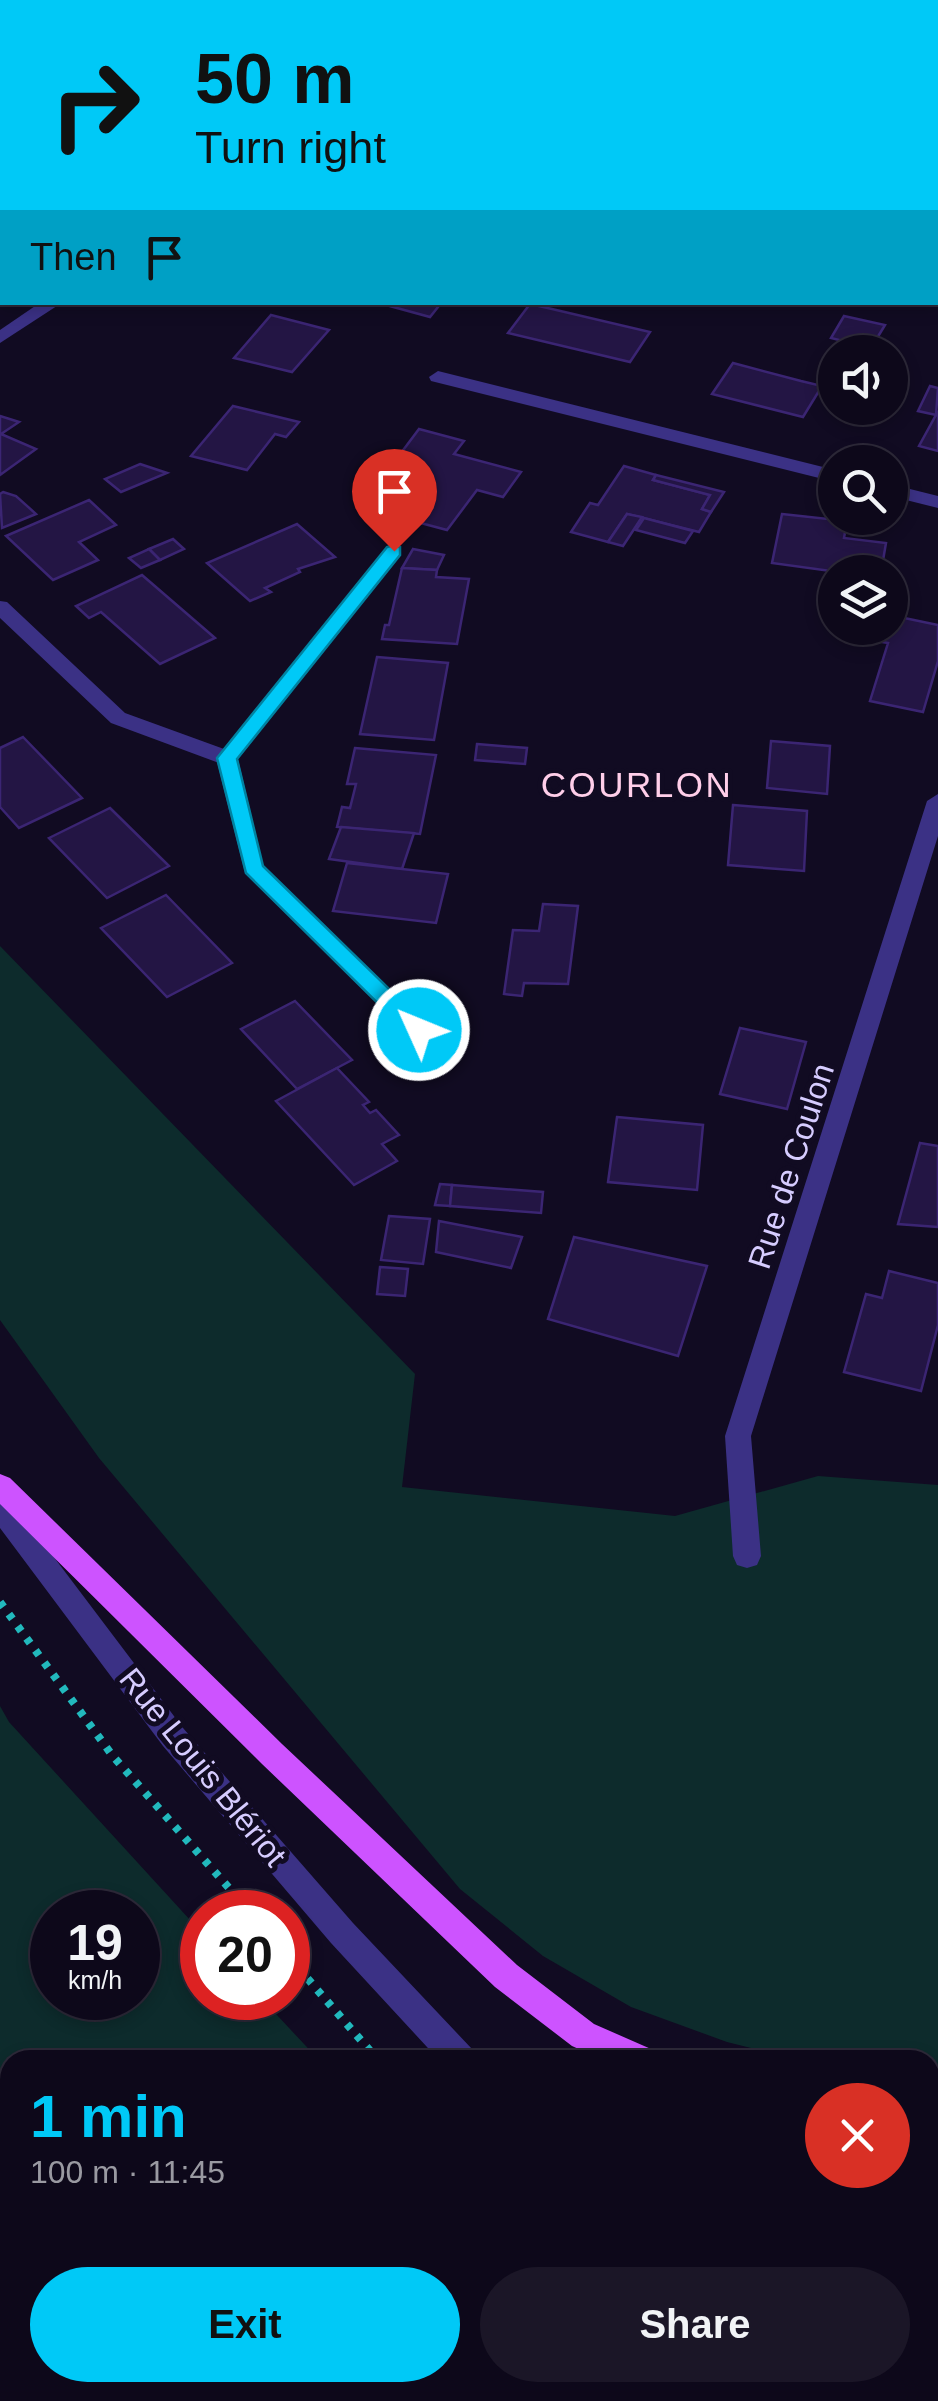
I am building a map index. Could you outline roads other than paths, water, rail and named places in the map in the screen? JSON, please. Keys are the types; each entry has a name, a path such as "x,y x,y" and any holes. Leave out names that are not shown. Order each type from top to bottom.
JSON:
{"main road":[{"path":"0,1486 272,1754 506,1976 584,2035 618,2050"}],"street":[{"path":"0,338 50,305"},
{"path":"438,377 818,472"},
{"path":"908,494 938,502"},
{"path":"227,758 394,551"},
{"path":"0,607 118,718 227,758"},
{"path":"227,758 253,868 419,1030"},
{"name":"Rue de Coulon","path":"747,1556 738,1436 885,980 938,801"},
{"name":"Rue Louis Blériot","path":"0,1508 173,1737 342,1932 452,2050"}],"district":[{"name":"COURLON","path":"637,785"}]}
